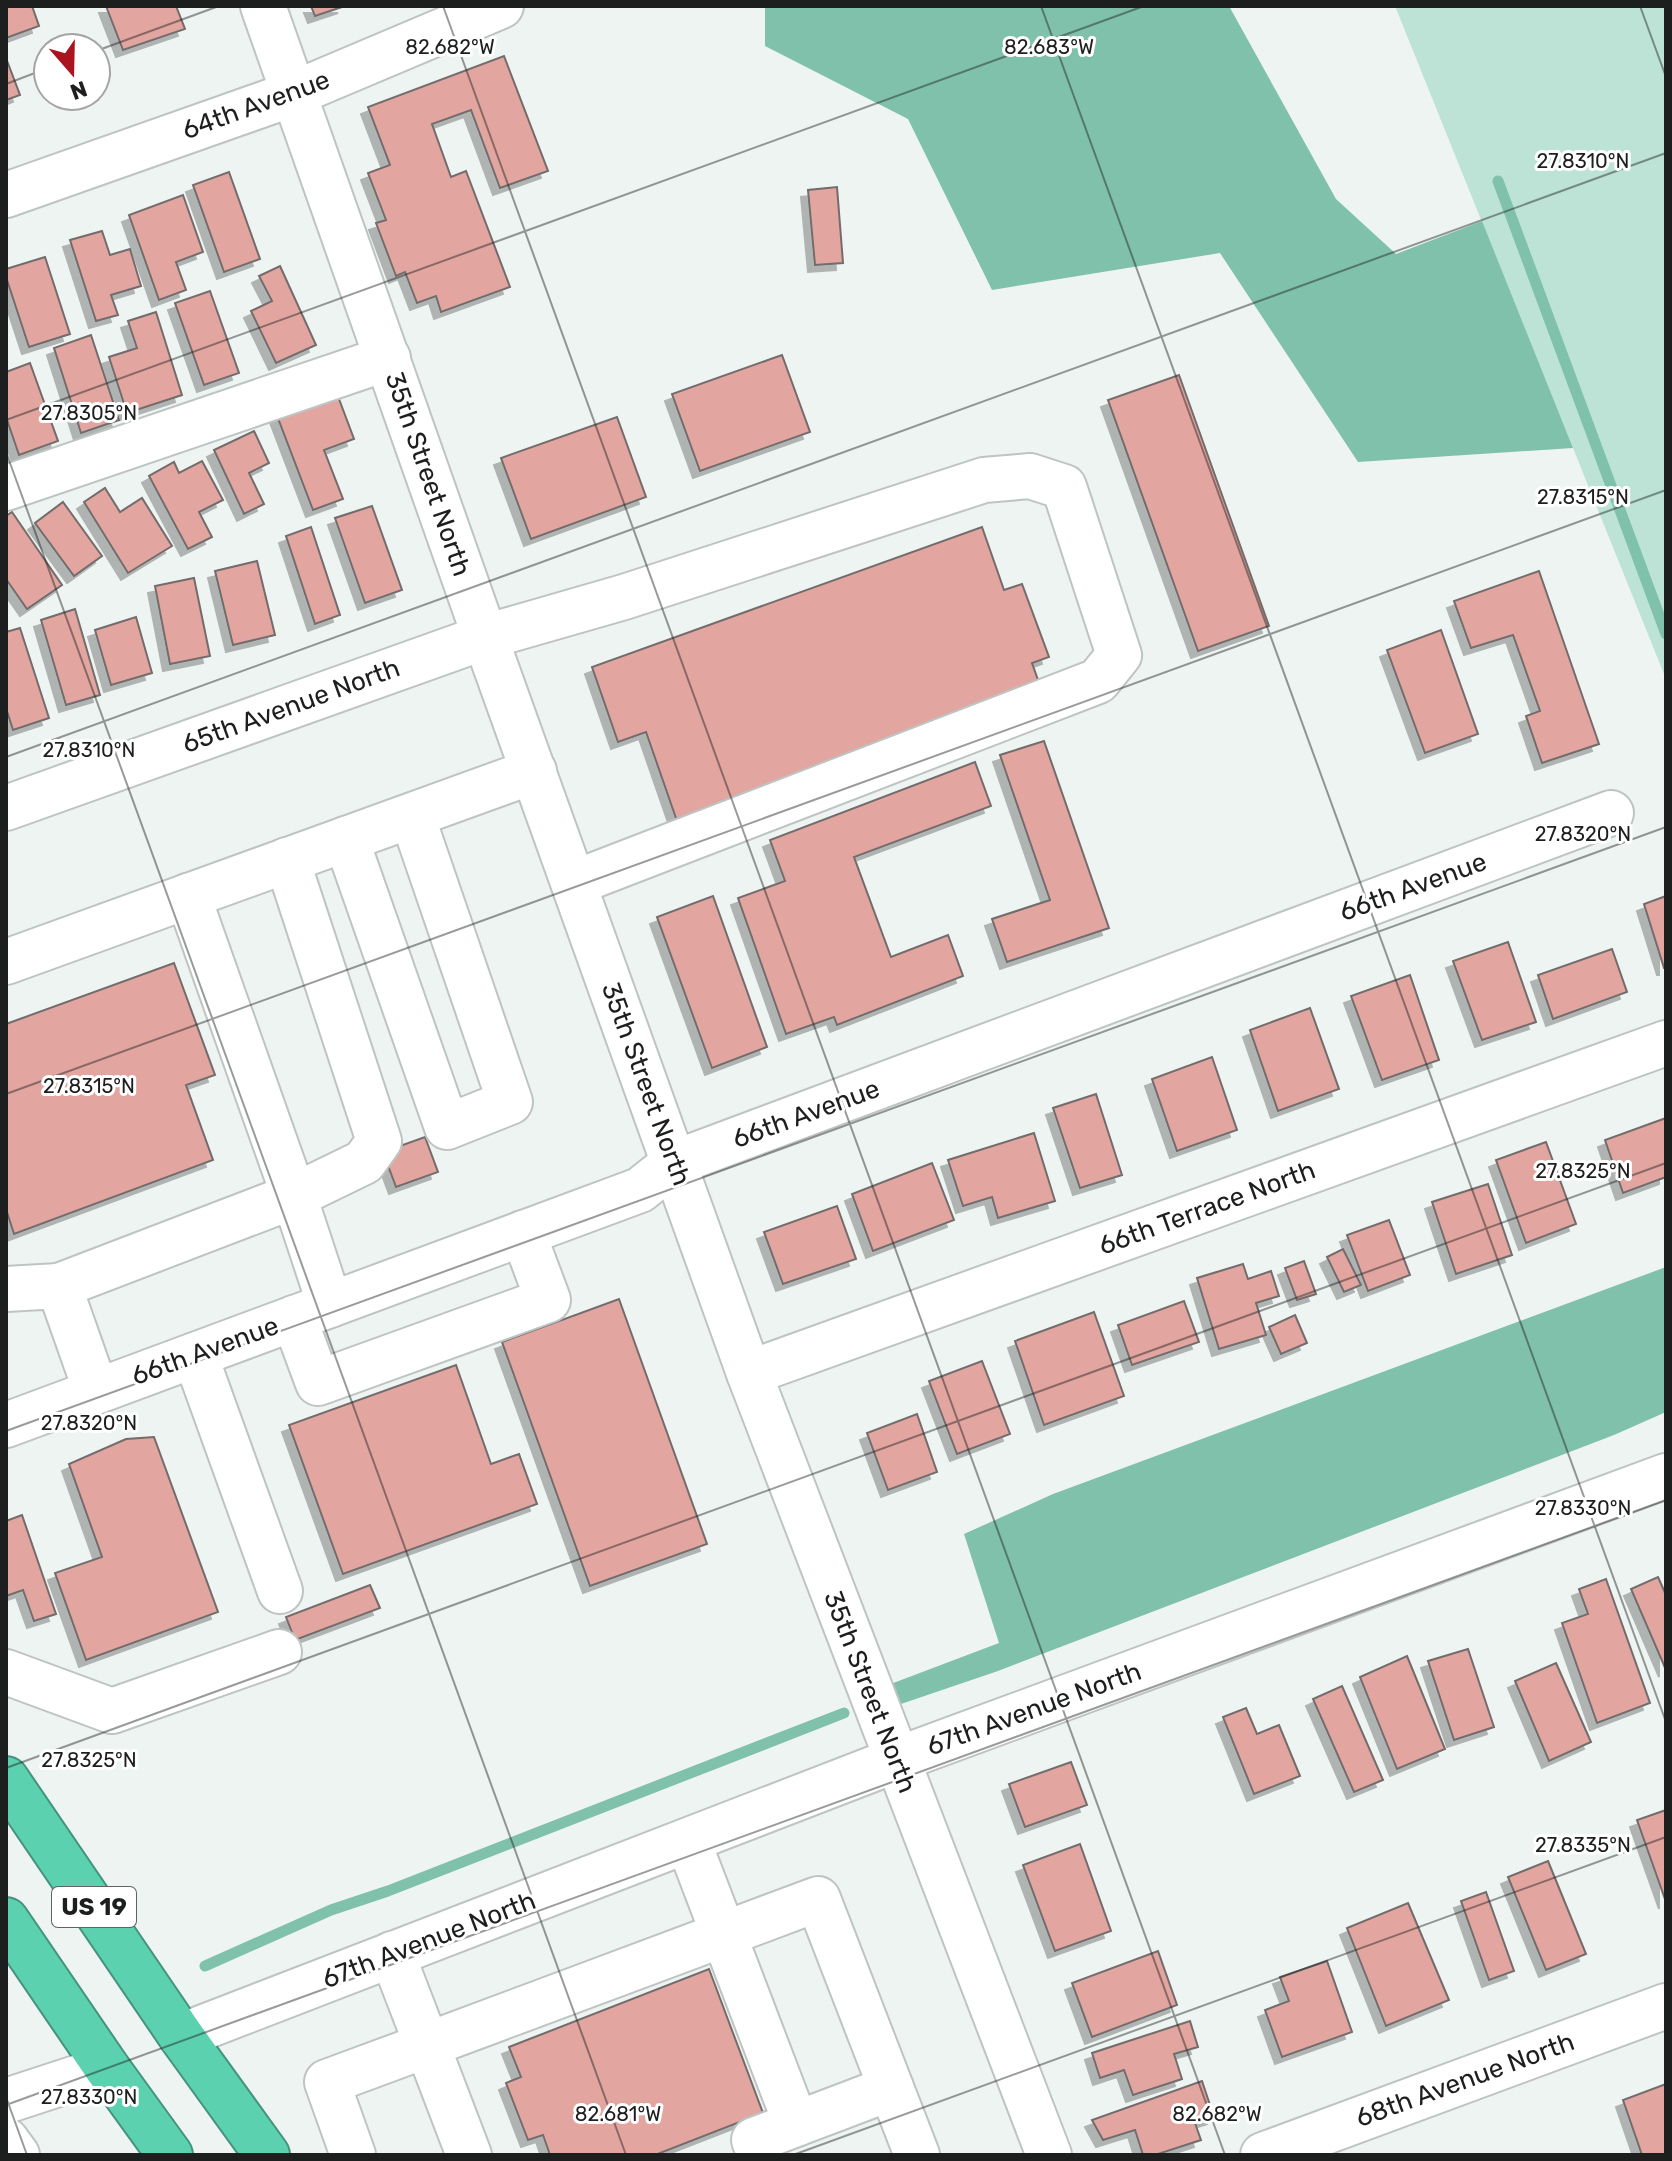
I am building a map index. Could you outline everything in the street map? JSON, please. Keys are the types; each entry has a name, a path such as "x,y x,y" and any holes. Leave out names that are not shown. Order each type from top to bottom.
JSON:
{"highway":[{"name":"US 19","path":"6,1779 181,2036 267,2155"},
{"name":"US 19","path":"12,1939 170,2155"}],"street":[{"name":"35th Street North","path":"263,6 749,1373 1049,2155"},
{"name":"64th Avenue","path":"6,195 295,93 501,6"},
{"path":"6,488 388,358"},
{"name":"65th Avenue North","path":"6,808 485,637 624,597 984,480 1030,476 1064,487 1119,655 1098,681 574,883"},
{"path":"6,962 534,771"},
{"name":"66th Avenue","path":"6,1425 640,1190 674,1163 1611,813"},
{"path":"346,839 447,1127 510,1102 412,816"},
{"path":"287,860 379,1141"},
{"path":"188,896 294,1196 312,1311 318,1383 548,1300 523,1233"},
{"name":"66th Terrace North","path":"749,1373 1666,1043"},
{"path":"6,1289 59,1286 294,1196 364,1162 379,1141 443,1115"},
{"path":"406,1276 431,1342"},
{"path":"59,1286 96,1391"},
{"path":"195,1355 280,1591"},
{"name":"67th Avenue North","path":"181,2036 896,1760 1666,1476"},
{"path":"6,1672 112,1711 279,1652"},
{"path":"688,1841 796,2124"},
{"path":"353,2155 327,2082 818,1899 917,2155"},
{"path":"392,1954 469,2155"},
{"name":"68th Avenue North","path":"1263,2155 1666,2006"},
{"path":"6,2101 107,2068"},
{"path":"760,2155 754,2140 891,2088"},
{"path":"6,2140 17,2155"}],"shaded area":[{"path":"765,6 1229,6 1336,199 1396,254 1482,221 1573,448 1358,462 1220,253 992,290 908,119 765,46"},
{"path":"1395,6 1666,6 1666,679"},
{"path":"1666,1267 1666,1412 1614,1435 998,1671 898,1705 888,1685 999,1643 964,1534 1053,1494"}],"building":[{"path":"6,6 32,6 39,26 6,38"},
{"path":"106,6 176,6 185,29 123,50"},
{"path":"311,6 345,6 315,16"},
{"path":"504,56 548,171 500,188 471,110 432,124 451,177 466,171 510,287 441,312 436,296 417,303 405,272 396,276 376,223 386,220 368,173 390,165 368,107"},
{"path":"6,58 20,95 6,100"},
{"path":"229,172 260,259 224,272 193,185"},
{"path":"837,187 843,263 815,265 808,190"},
{"path":"183,195 203,252 176,262 186,290 159,300 129,215"},
{"path":"102,231 110,255 130,249 141,286 111,295 118,315 96,321 70,240"},
{"path":"45,257 70,334 29,347 6,269"},
{"path":"280,266 316,345 276,363 251,311 272,301 259,276"},
{"path":"210,291 239,373 204,385 175,303"},
{"path":"156,312 182,395 127,413 109,357 137,348 128,321"},
{"path":"91,335 119,420 81,433 54,348"},
{"path":"782,355 810,432 700,471 672,394"},
{"path":"30,363 58,441 19,455 6,417 6,372"},
{"path":"1179,375 1269,626 1198,651 1108,400"},
{"path":"336,391 354,439 324,450 343,499 313,510 276,413"},
{"path":"617,417 646,497 531,539 501,458"},
{"path":"254,431 269,463 249,473 264,504 244,514 214,450"},
{"path":"202,461 223,500 199,512 212,537 188,549 149,476 174,462 179,473"},
{"path":"105,488 120,512 142,498 172,546 128,573 84,502"},
{"path":"63,502 102,556 74,576 35,523"},
{"path":"372,506 402,590 365,603 335,518"},
{"path":"12,512 62,585 27,609 6,579 6,516"},
{"path":"311,527 340,615 315,624 286,536"},
{"path":"982,527 1004,590 1022,584 1049,657 1032,663 1043,694 678,824 646,732 618,742 592,667"},
{"path":"257,561 275,635 233,645 215,571"},
{"path":"1539,571 1599,744 1542,763 1526,716 1540,711 1513,635 1471,648 1454,601"},
{"path":"194,578 210,656 170,664 155,586"},
{"path":"75,609 100,695 66,705 41,620"},
{"path":"136,617 152,673 111,685 95,630"},
{"path":"20,628 49,718 13,730 6,708 6,632"},
{"path":"1441,630 1478,734 1425,753 1387,650"},
{"path":"1044,741 1109,928 1007,962 992,919 1050,900 1000,755"},
{"path":"975,762 991,806 854,857 891,957 948,935 963,976 837,1025 834,1017 786,1034 738,898 785,881 770,840"},
{"path":"713,896 767,1047 712,1068 657,917"},
{"path":"1666,896 1666,968 1664,968 1644,904"},
{"path":"1508,942 1536,1022 1482,1040 1453,961"},
{"path":"1612,949 1627,992 1553,1019 1538,975"},
{"path":"174,963 215,1075 186,1085 213,1160 14,1234 6,1209 6,1024"},
{"path":"1410,975 1439,1060 1382,1080 1351,996"},
{"path":"1310,1008 1339,1089 1278,1111 1250,1030"},
{"path":"1212,1057 1237,1130 1177,1151 1152,1079"},
{"path":"1096,1094 1122,1175 1080,1188 1053,1108"},
{"path":"1666,1118 1666,1177 1623,1193 1605,1140"},
{"path":"1034,1133 1055,1201 998,1218 992,1197 963,1206 948,1160"},
{"path":"425,1137 438,1172 396,1187 383,1152"},
{"path":"1546,1142 1576,1224 1526,1243 1496,1160"},
{"path":"932,1163 954,1220 873,1251 852,1194"},
{"path":"1488,1184 1512,1255 1456,1274 1432,1202"},
{"path":"837,1206 856,1259 783,1284 764,1232"},
{"path":"1389,1220 1410,1275 1368,1291 1347,1235"},
{"path":"1343,1249 1361,1285 1344,1292 1327,1257"},
{"path":"1304,1261 1316,1294 1297,1300 1285,1268"},
{"path":"1243,1264 1248,1279 1271,1271 1279,1296 1256,1303 1266,1335 1219,1349 1197,1278"},
{"path":"619,1299 707,1544 590,1586 502,1342"},
{"path":"1184,1301 1199,1342 1132,1365 1118,1325"},
{"path":"1094,1312 1124,1396 1044,1425 1015,1341"},
{"path":"1295,1315 1307,1343 1281,1354 1269,1327"},
{"path":"982,1361 1010,1434 957,1454 929,1381"},
{"path":"456,1365 491,1464 519,1454 537,1504 343,1574 289,1425"},
{"path":"917,1414 937,1472 888,1490 867,1433"},
{"path":"154,1437 218,1612 86,1660 55,1573 102,1557 69,1464 126,1439"},
{"path":"22,1515 56,1614 34,1621 23,1590 6,1596 6,1521"},
{"path":"1658,1577 1666,1595 1666,1670 1631,1589"},
{"path":"1606,1579 1650,1703 1597,1723 1562,1623 1588,1614 1579,1589"},
{"path":"370,1585 380,1608 295,1640 286,1617"},
{"path":"1468,1649 1494,1727 1454,1740 1428,1661"},
{"path":"1407,1656 1445,1749 1397,1769 1360,1677"},
{"path":"1556,1663 1591,1742 1549,1761 1515,1681"},
{"path":"1342,1686 1383,1780 1354,1792 1313,1699"},
{"path":"1246,1708 1257,1734 1279,1725 1300,1776 1254,1794 1223,1717"},
{"path":"1071,1762 1087,1805 1025,1827 1009,1784"},
{"path":"1666,1810 1666,1902 1637,1820"},
{"path":"1080,1844 1111,1931 1055,1951 1023,1865"},
{"path":"1548,1861 1586,1954 1546,1970 1508,1877"},
{"path":"1486,1892 1514,1971 1489,1980 1461,1901"},
{"path":"1408,1903 1449,2000 1386,2026 1347,1928"},
{"path":"1158,1951 1177,2005 1092,2037 1072,1983"},
{"path":"1327,1961 1352,2032 1282,2057 1265,2010 1289,2001 1280,1977"},
{"path":"709,1969 763,2113 655,2155 550,2155 543,2135 528,2140 506,2083 521,2077 509,2047"},
{"path":"1190,2021 1198,2047 1174,2054 1182,2079 1133,2095 1124,2070 1100,2078 1092,2053"},
{"path":"1202,2081 1214,2117 1195,2123 1201,2140 1155,2155 1143,2155 1135,2130 1103,2140 1092,2120"},
{"path":"1666,2084 1666,2155 1642,2155 1623,2100"}],"waterway":[{"path":"1498,181 1666,634"},
{"path":"205,1966 331,1910 388,1891 844,1713"}]}
